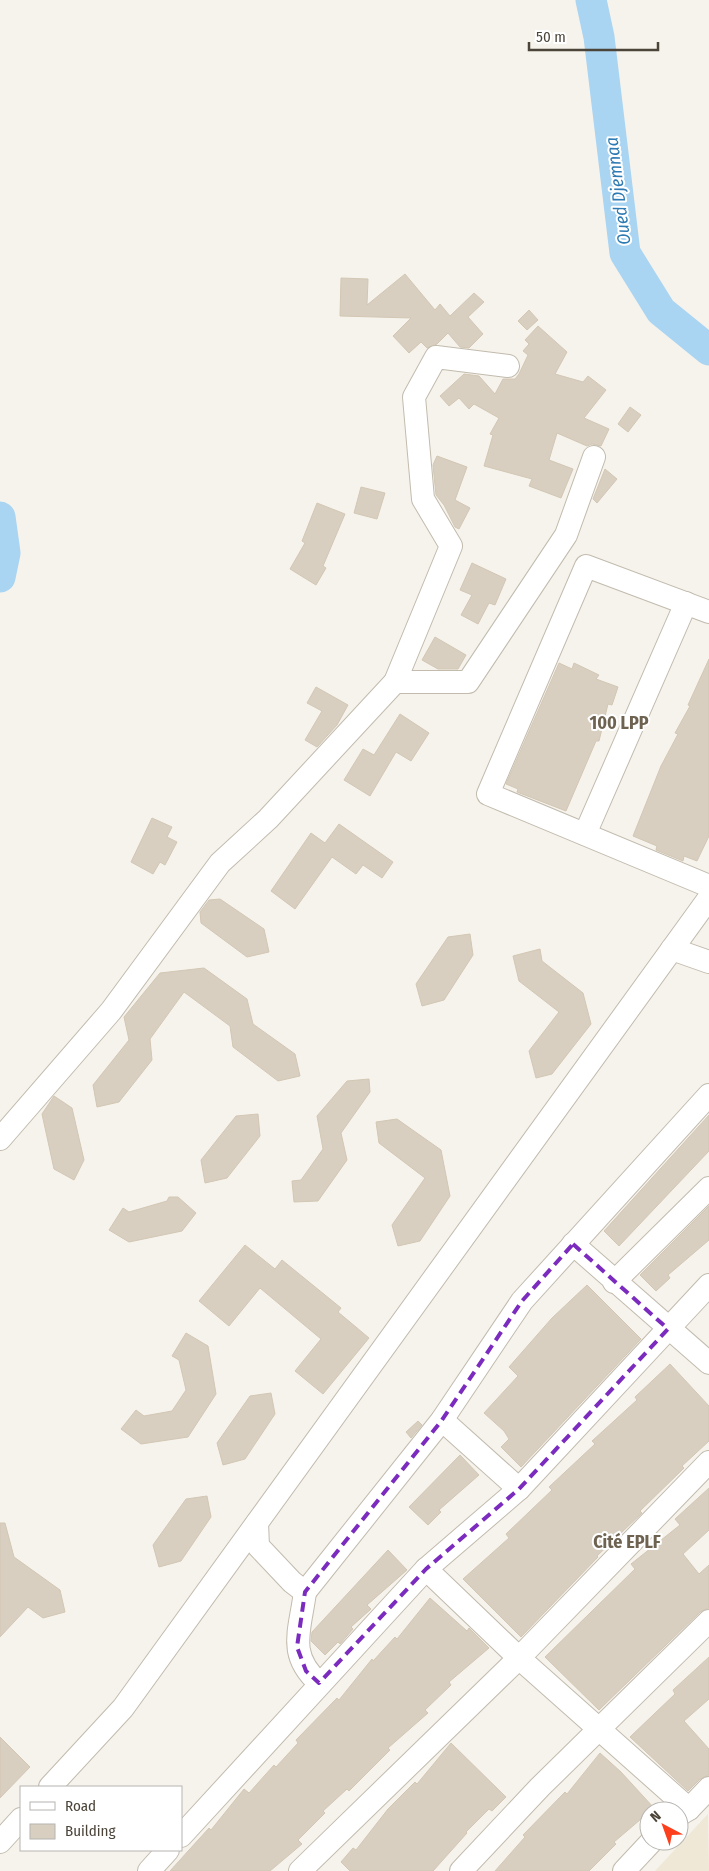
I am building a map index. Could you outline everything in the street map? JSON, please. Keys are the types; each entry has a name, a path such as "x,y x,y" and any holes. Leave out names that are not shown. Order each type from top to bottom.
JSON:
{"street":[{"path":"0,1139 111,1011 220,863 268,819 394,682 452,546 423,499 414,397 436,357 508,366"},
{"path":"394,682 468,682 566,536 594,457"},
{"path":"566,536 586,566 709,612"},
{"path":"586,566 488,794 709,886"},
{"path":"585,834 686,603"},
{"path":"51,1786 123,1708 709,898"},
{"path":"672,950 709,962"},
{"path":"319,1683 306,1671 301,1663 297,1647 305,1592 442,1420 522,1301 709,1095"},
{"path":"614,1282 709,1188"},
{"path":"573,1244 614,1282 709,1363"},
{"path":"182,1835 319,1683 426,1569 519,1489 709,1285"},
{"path":"442,1420 519,1489"},
{"path":"300,1871 519,1658 709,1462"},
{"path":"257,1523 258,1546 292,1582 305,1592"},
{"path":"426,1569 519,1658 600,1730 673,1801"},
{"path":"461,1871 540,1787 709,1621"},
{"path":"689,1807 709,1788"},
{"path":"0,1842 20,1820"},
{"path":"149,1871 167,1851"},
{"path":"624,1871 643,1851"}],"highlighted area":[{"path":"573,1244 668,1329 519,1489 426,1569 319,1683 306,1671 297,1647 305,1592 442,1420 522,1301"}],"shaded area":[{"path":"708,1814 709,1871 655,1871 674,1851 689,1851 689,1834"}],"building":[{"path":"405,274 435,310 440,304 450,316 474,293 484,302 468,317 483,334 469,348 460,347 448,333 437,344 427,348 421,342 409,353 393,336 411,318 340,316 341,278 368,279 367,305"},
{"path":"529,310 538,320 527,330 518,321"},
{"path":"538,326 567,352 555,374 583,382 588,376 606,390 584,418 609,429 601,446 592,444 587,446 557,433 549,460 573,469 561,498 529,486 532,479 484,466 493,435 490,434 499,418 474,404 469,409 459,398 449,406 440,396 464,374 479,376 495,394 503,379 515,379 519,374 528,355 523,351 529,344 525,340"},
{"path":"630,407 641,415 628,432 618,424"},
{"path":"437,456 467,467 455,500 470,508 459,529 455,527 444,505 436,495 433,465"},
{"path":"605,469 617,479 597,503 593,499"},
{"path":"361,487 385,493 377,519 354,513"},
{"path":"317,503 345,514 323,566 326,568 316,585 290,569 305,543 302,541"},
{"path":"472,563 506,579 495,605 489,603 478,624 461,615 472,595 460,590"},
{"path":"435,637 466,655 458,669 438,669 422,660"},
{"path":"709,659 709,836 697,861 684,856 683,861 656,850 657,846 633,836 661,766 678,734 675,733 690,706 688,705"},
{"path":"559,663 572,669 574,663 599,675 596,679 618,687 612,705 608,704 599,741 596,741 566,811 517,792 518,789 506,784"},
{"path":"316,687 348,705 337,725 317,747 305,740 322,711 307,703"},
{"path":"400,714 429,733 411,761 396,752 370,796 344,780 363,749 374,755"},
{"path":"152,818 172,827 167,837 177,842 165,865 160,862 153,874 131,862"},
{"path":"339,824 393,862 382,878 363,865 356,874 332,857 295,909 271,891 311,833 325,843"},
{"path":"220,899 264,929 269,952 247,957 201,923 200,912 209,900"},
{"path":"470,934 473,955 444,1000 422,1006 416,984 448,937"},
{"path":"540,949 542,961 583,993 591,1024 552,1074 536,1078 529,1051 559,1012 519,981 513,956"},
{"path":"204,968 247,999 253,1024 295,1054 300,1076 278,1081 233,1047 230,1026 184,992 150,1039 152,1060 119,1102 97,1107 93,1085 129,1040 124,1017 160,973"},
{"path":"369,1079 370,1092 341,1133 347,1160 318,1201 294,1202 292,1181 301,1180 323,1149 317,1116 347,1081"},
{"path":"54,1096 72,1108 84,1160 74,1180 54,1169 42,1114"},
{"path":"258,1114 260,1136 227,1178 205,1183 201,1160 236,1116"},
{"path":"709,1115 709,1151 619,1246 604,1231"},
{"path":"397,1119 441,1150 450,1196 420,1241 398,1246 392,1225 425,1178 379,1143 376,1122"},
{"path":"169,1197 178,1197 196,1213 182,1231 129,1242 109,1230 123,1208 129,1212 167,1201"},
{"path":"709,1206 709,1240 668,1275 670,1278 656,1291 640,1275"},
{"path":"245,1245 275,1269 282,1260 341,1308 338,1312 369,1338 323,1394 295,1371 321,1339 260,1288 229,1326 199,1301"},
{"path":"587,1285 641,1339 521,1467 501,1447 509,1439 504,1431 484,1413 518,1376 509,1367 552,1318"},
{"path":"186,1333 208,1346 216,1394 188,1437 141,1444 121,1429 136,1410 144,1416 172,1411 186,1390 179,1360 172,1356"},
{"path":"670,1364 709,1406 709,1441 682,1466 684,1468 640,1511 642,1513 597,1556 521,1637 463,1579 509,1538 506,1534 552,1490 549,1487 595,1444 592,1441 637,1400 635,1397"},
{"path":"271,1393 275,1414 245,1459 223,1465 217,1443 250,1396"},
{"path":"418,1421 422,1425 411,1438 406,1432"},
{"path":"460,1455 479,1475 439,1510 441,1512 428,1525 409,1507"},
{"path":"709,1488 709,1530 683,1554 699,1574 709,1565 709,1608 700,1612 599,1710 545,1657 635,1569 631,1564 680,1525 675,1519"},
{"path":"207,1496 211,1517 181,1561 159,1567 153,1545 186,1499"},
{"path":"0,1523 5,1523 14,1557 60,1590 65,1612 43,1618 28,1607 0,1637"},
{"path":"388,1550 407,1570 367,1605 371,1609 351,1627 353,1629 340,1644 338,1642 325,1655 311,1641 312,1632"},
{"path":"430,1598 467,1631 469,1628 489,1648 449,1682 451,1685 425,1710 428,1713 388,1748 390,1750 349,1791 347,1789 323,1811 325,1813 298,1840 302,1844 270,1871 170,1871 209,1828 211,1830 244,1789 249,1793 274,1765 276,1767 298,1743 296,1740 337,1698 339,1700 372,1659 373,1661 395,1637 397,1639"},
{"path":"709,1657 709,1699 684,1721 709,1749 709,1775 700,1779 688,1791 630,1737 675,1694 673,1690"},
{"path":"0,1737 30,1767 0,1798"},
{"path":"451,1743 506,1797 492,1811 489,1809 466,1832 433,1871 350,1871 341,1862 353,1848 356,1850 388,1809 415,1782 417,1784"},
{"path":"600,1753 621,1772 648,1801 639,1801 639,1821 614,1842 616,1844 589,1871 495,1871 525,1837 523,1835 565,1792 567,1794"}],"waterway":[{"name":"Oued Djemnaa","path":"591,0 599,37 625,253 661,311 709,350"},
{"name":"Oued Djemnaa","path":"0,517 5,553 0,577"}],"district":[{"name":"100 LPP","path":"619,723"},
{"name":"Cité EPLF","path":"627,1542"}]}
